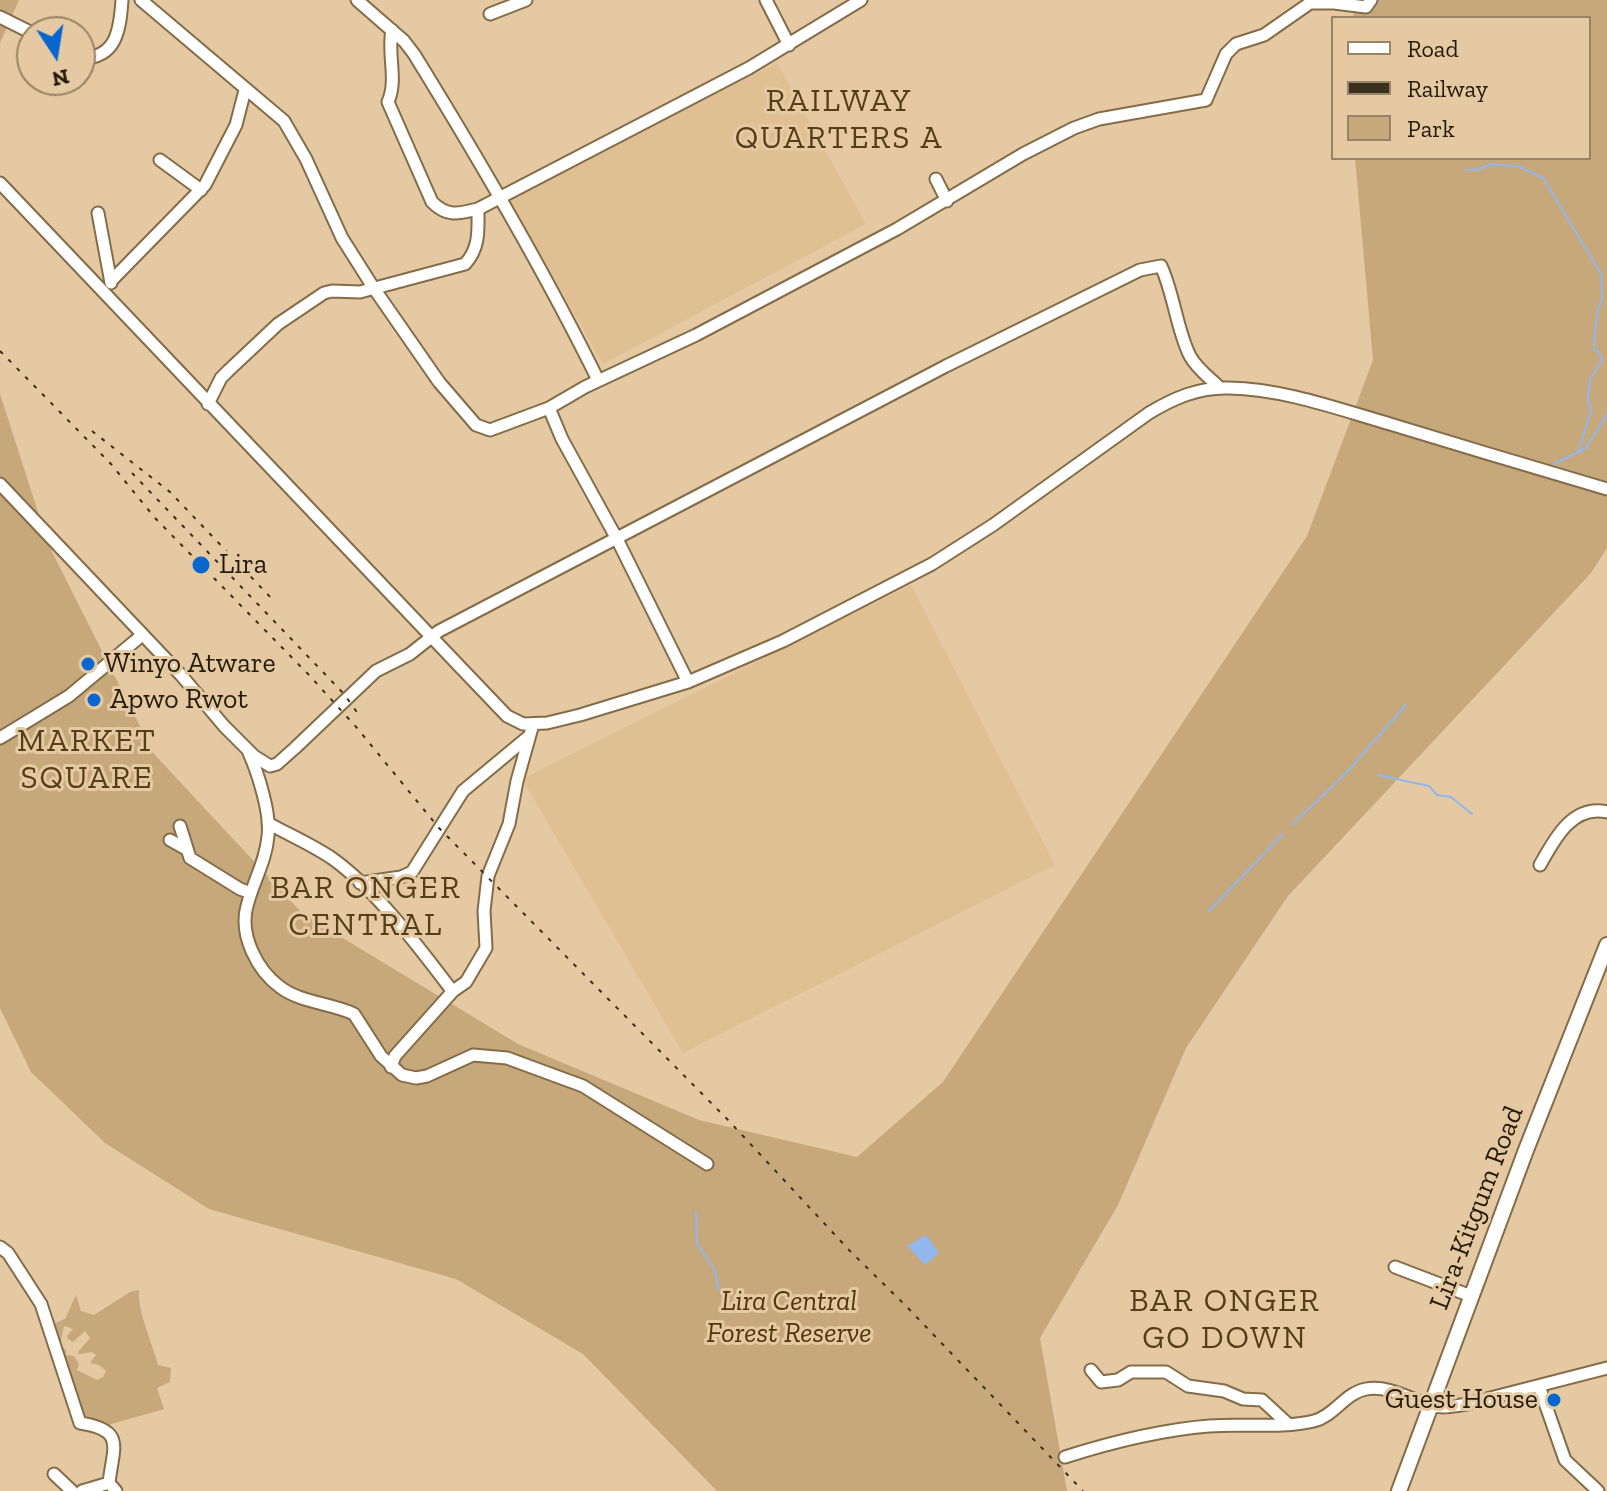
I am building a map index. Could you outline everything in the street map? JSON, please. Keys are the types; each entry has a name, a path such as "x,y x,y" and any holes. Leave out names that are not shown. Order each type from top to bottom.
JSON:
{"main road":[{"name":"Lira-Kitgum Road","path":"1399,1491 1607,945"}],"street":[{"path":"96,56 114,42 119,29 122,0"},
{"path":"141,0 284,121 292,131 342,238 373,287 439,382 476,425 490,430 549,408 598,380 696,335 947,201 1023,154 1084,123 1206,100 1229,50 1236,44 1264,35 1310,3 1334,3 1358,8 1366,7 1371,0"},
{"path":"357,0 414,54 501,195 598,380"},
{"path":"490,14 526,0"},
{"path":"766,0 789,45"},
{"path":"392,30 390,56 394,89 388,102 432,202 440,210 453,215 478,209 554,171 789,45 861,0"},
{"path":"112,280 201,190 236,125 245,90"},
{"path":"160,160 201,190"},
{"path":"936,179 947,201"},
{"path":"0,183 507,716 523,724 599,710 688,682 783,641 913,574 993,525 1149,413 1190,393 1220,388 1270,392 1607,489"},
{"path":"208,404 221,378 278,324 324,293 360,292 465,264 473,256 477,244 478,209"},
{"path":"98,213 112,280 107,297"},
{"path":"0,484 247,749 270,766 277,764 376,671 410,654 431,637 498,599 946,366 1148,267 1161,266 1171,288 1189,354 1220,388"},
{"path":"549,408 562,439 617,539 688,682"},
{"path":"0,738 69,696 141,636"},
{"path":"393,1061 453,991 466,982 486,948 484,911 488,876 509,824 533,724"},
{"path":"360,883 408,875 463,791 528,737"},
{"path":"247,749 254,765 269,833 263,862 246,909 245,924 252,951 263,971 281,988 354,1014 381,1056 393,1061 402,1075 416,1078 427,1076 473,1055 507,1058 583,1086 707,1164"},
{"path":"1540,865 1568,822 1581,814 1607,812"},
{"path":"268,823 333,859 360,883 453,991"},
{"path":"180,826 186,849 196,862 251,893"},
{"path":"170,840 186,849"},
{"path":"0,1247 8,1253 41,1304 80,1423 99,1426 112,1438 115,1448 112,1487 82,1491"},
{"path":"1395,1267 1471,1296"},
{"path":"1065,1457 1162,1432 1211,1426 1288,1424 1324,1418 1356,1392 1368,1388 1407,1394 1431,1406 1467,1404 1607,1368"},
{"path":"1091,1370 1101,1382 1118,1380 1131,1372 1166,1372 1188,1386 1224,1391 1243,1399 1259,1399 1288,1424"},
{"path":"1539,1386 1565,1460 1598,1491"},
{"path":"54,1474 72,1491"}],"shaded area":[{"path":"777,63 866,224 603,364 508,198"},
{"path":"911,585 1055,865 683,1053 522,779"}],"green space":[{"path":"0,0 19,0 0,43"},
{"name":"Lira Central Forest Reserve","path":"1360,0 1607,0 1607,548 1591,573 1288,896 1186,1048 1118,1205 1040,1338 1067,1491 717,1491 583,1354 456,1279 209,1209 105,1143 31,1072 0,1008 0,394 49,546 154,754 303,914 518,1044 699,1120 857,1157 943,1082 1307,536 1373,360 1355,160 1591,160 1591,16 1353,16"},
{"path":"139,1290 143,1317 158,1365 171,1368 170,1382 157,1388 164,1409 87,1431 50,1325 65,1319 76,1295 81,1311 94,1315 130,1292","holes":["64,1326 73,1329 67,1336 73,1342 85,1331 90,1338 78,1352 96,1355 90,1363 106,1371 103,1377 97,1380 77,1370 79,1364 74,1356 66,1355 66,1350 60,1345"]}],"water":[{"path":"926,1235 939,1253 925,1265 907,1246"}],"waterway":[{"path":"1466,170 1478,170 1490,164 1520,167 1543,178 1601,274 1602,299 1597,313 1594,350 1599,352 1602,360 1590,380 1588,400 1591,410 1578,453"},
{"path":"1554,464 1586,448 1607,414"},
{"path":"1292,825 1347,772 1406,705"},
{"path":"1378,775 1429,786 1437,795 1451,797 1472,814"},
{"path":"1208,912 1283,834"},
{"path":"696,1212 697,1244 714,1269 719,1290"}],"railway":[{"path":"0,351 111,464 155,518 309,675 439,828 729,1121 850,1251 1083,1491"},
{"path":"92,431 170,492 273,600"},
{"path":"132,473 344,694 361,718"}],"place":[{"name":"Lira","path":"201,565"},
{"name":"Winyo Atware","path":"88,664"},
{"name":"Apwo Rwot","path":"94,700"},
{"name":"Guest House","path":"1554,1400"}],"district":[{"name":"RAILWAY QUARTERS A","path":"839,120"},
{"name":"MARKET SQUARE","path":"87,760"},
{"name":"BAR ONGER CENTRAL","path":"366,908"},
{"name":"BAR ONGER GO DOWN","path":"1225,1320"}]}
